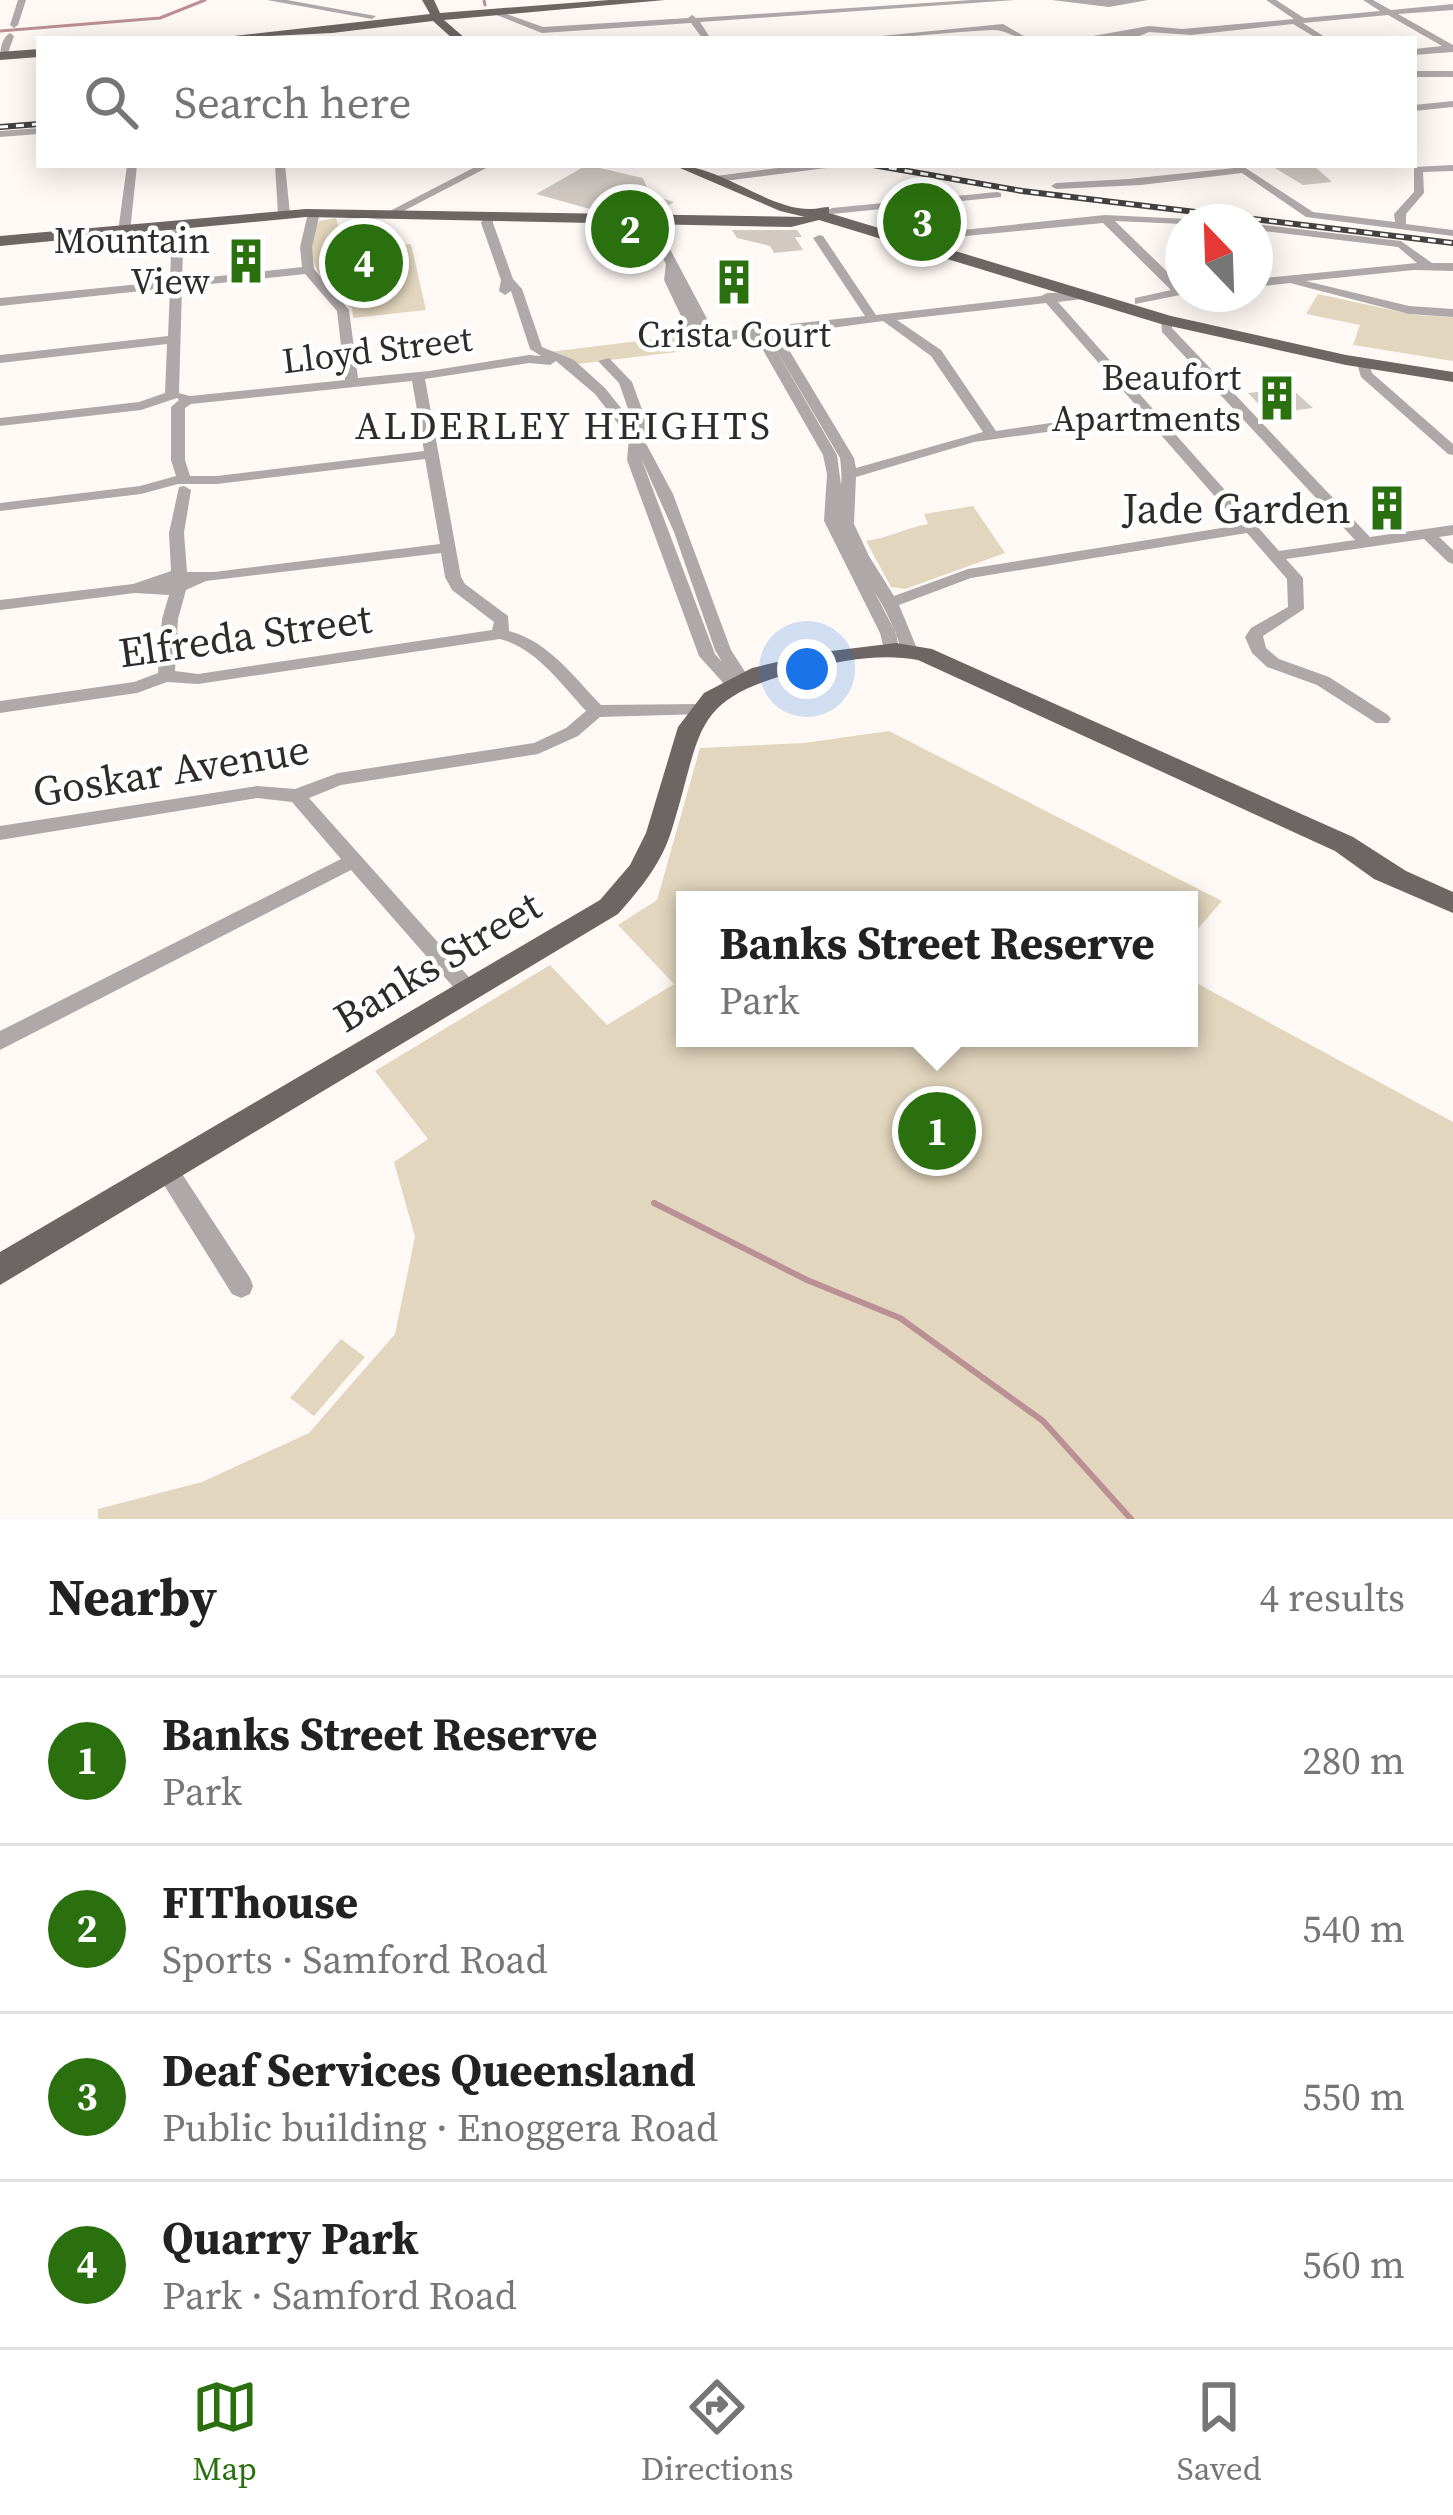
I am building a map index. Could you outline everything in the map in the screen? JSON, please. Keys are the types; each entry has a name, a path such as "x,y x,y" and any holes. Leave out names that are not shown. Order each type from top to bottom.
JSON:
{"main road":[{"path":"251,36 507,14 556,4 659,0"},
{"path":"317,31 507,14"},
{"path":"1,56 36,53"},
{"path":"688,168 817,218"},
{"path":"0,242 314,213 764,221 862,218 924,237 958,239 1082,291 1134,305 1453,373"},
{"path":"862,218 1050,296 1082,291"},
{"path":"1134,305 1167,320 1363,362 1453,373"},
{"path":"698,710 736,680 777,666 900,652 1336,856 1453,903"},
{"name":"Banks Street","path":"0,1270 609,907 632,887 647,860 698,710"}],"street":[{"path":"1,56 22,0"},
{"path":"271,0 372,16"},
{"path":"880,8 966,0"},
{"path":"507,14 542,30 756,8 880,8 1011,0"},
{"path":"1056,0 1115,6 1144,0"},
{"path":"1075,0 1115,6 1151,30"},
{"path":"1270,0 1320,36"},
{"path":"1367,0 1452,48"},
{"path":"1114,36 1453,7"},
{"path":"692,18 705,36"},
{"path":"897,36 1010,28 1021,36"},
{"path":"1187,32 1197,36"},
{"path":"1417,52 1452,48"},
{"path":"1417,76 1453,75"},
{"path":"1417,108 1453,104"},
{"path":"0,134 36,131"},
{"path":"124,232 132,168"},
{"path":"280,168 284,214"},
{"path":"461,168 472,172"},
{"path":"390,214 481,168"},
{"path":"716,179 802,168"},
{"path":"1118,168 1132,181"},
{"path":"1401,227 1400,214 1419,193 1418,169 1453,168"},
{"path":"1056,186 1233,175 1262,181 1307,214 1453,233"},
{"path":"862,218 997,195"},
{"path":"314,213 306,247 308,270 332,302 346,383"},
{"path":"489,216 487,223 506,280 516,289 536,349 572,366 616,404 650,454"},
{"path":"817,218 881,320 936,353 991,434"},
{"path":"958,239 1105,218 1165,220"},
{"path":"1105,218 1165,276"},
{"path":"648,219 696,337 705,341 1032,302 1050,296 1295,578 1296,609 1253,637 1257,651 1278,668 1319,678 1382,718"},
{"path":"166,676 178,460 178,226"},
{"path":"1273,230 1400,244 1429,266"},
{"path":"1273,281 1453,267"},
{"path":"0,302 308,270"},
{"path":"1291,279 1319,291 1408,310 1453,313"},
{"path":"506,280 504,290 529,359"},
{"path":"1134,305 1165,296"},
{"path":"1167,320 1166,329 1366,542"},
{"path":"763,335 851,474 847,523 890,615 900,652"},
{"path":"763,335 830,455 834,474 831,521 890,615"},
{"path":"0,359 176,339"},
{"name":"Lloyd Street","path":"0,422 418,376 529,359 572,366"},
{"path":"604,361 625,382 714,651 715,669 736,680"},
{"path":"1363,362 1366,374 1453,451"},
{"path":"418,376 458,587 494,610 502,620 500,634 520,638 551,662 596,711 698,710"},
{"path":"851,474 991,434 1151,413"},
{"path":"636,437 634,460 714,651"},
{"path":"0,507 432,454"},
{"path":"890,615 974,572 1250,528"},
{"path":"1274,556 1453,530"},
{"path":"1427,533 1453,559"},
{"path":"0,605 449,547"},
{"name":"Elfreda Street","path":"0,707 137,687 166,676 198,679 500,634"},
{"name":"Goskar Avenue","path":"0,833 257,792 297,796 338,779 538,748 583,726 596,711"},
{"path":"297,796 469,992"},
{"path":"0,1041 351,862"},
{"path":"167,1170 241,1286"}],"shaded area":[{"path":"336,218 345,251 411,244 426,310 353,318 352,308 324,281 313,260 319,221"},
{"path":"1318,294 1415,315 1453,317 1453,361 1353,345 1360,325 1306,314"},
{"path":"687,335 701,349 577,364 549,352"},
{"path":"973,506 1005,553 905,589 891,587 866,541 928,524 924,514"},
{"path":"889,731 1222,901 1198,929 1198,891 676,891 676,1047 1198,1047 1198,984 1453,1122 1453,1519 98,1519 98,1509 202,1482 309,1433 395,1334 415,1237 394,1162 428,1139 375,1071 550,965 607,1025 674,984 618,925 657,900 700,748 804,743"},
{"path":"341,1339 365,1357 314,1416 290,1398"}],"building":[{"path":"582,168 600,168 643,178 650,195 674,202 661,210 590,209 536,194"},
{"path":"1275,168 1316,168 1332,182 1303,185"},
{"path":"939,211 952,226 920,229 877,217"},
{"path":"732,230 797,230 802,237 795,237 803,250 774,253 770,246 737,238"},
{"name":"Beaufort Apartments","path":"1291,388 1313,408 1268,414 1248,393"}],"waterway":[{"path":"0,31 160,18 205,0"},
{"path":"484,0 485,5"},
{"path":"654,1203 807,1280 900,1318 1043,1421 1131,1519"}],"railway":[{"path":"0,127 36,124"},
{"path":"890,168 1022,191 1453,243"}],"place":[{"name":"Deaf Services Queensland","path":"922,222"},
{"name":"FIThouse","path":"630,229"},
{"name":"Mountain View","path":"246,261"},
{"name":"Quarry Park","path":"364,263"},
{"name":"Crista Court","path":"734,282"},
{"name":"Beaufort Apartments","path":"1277,398"},
{"name":"Jade Garden","path":"1387,508"},
{"name":"Banks Street Reserve","path":"937,1131"}],"district":[{"name":"ALDERLEY HEIGHTS","path":"564,425"}]}
